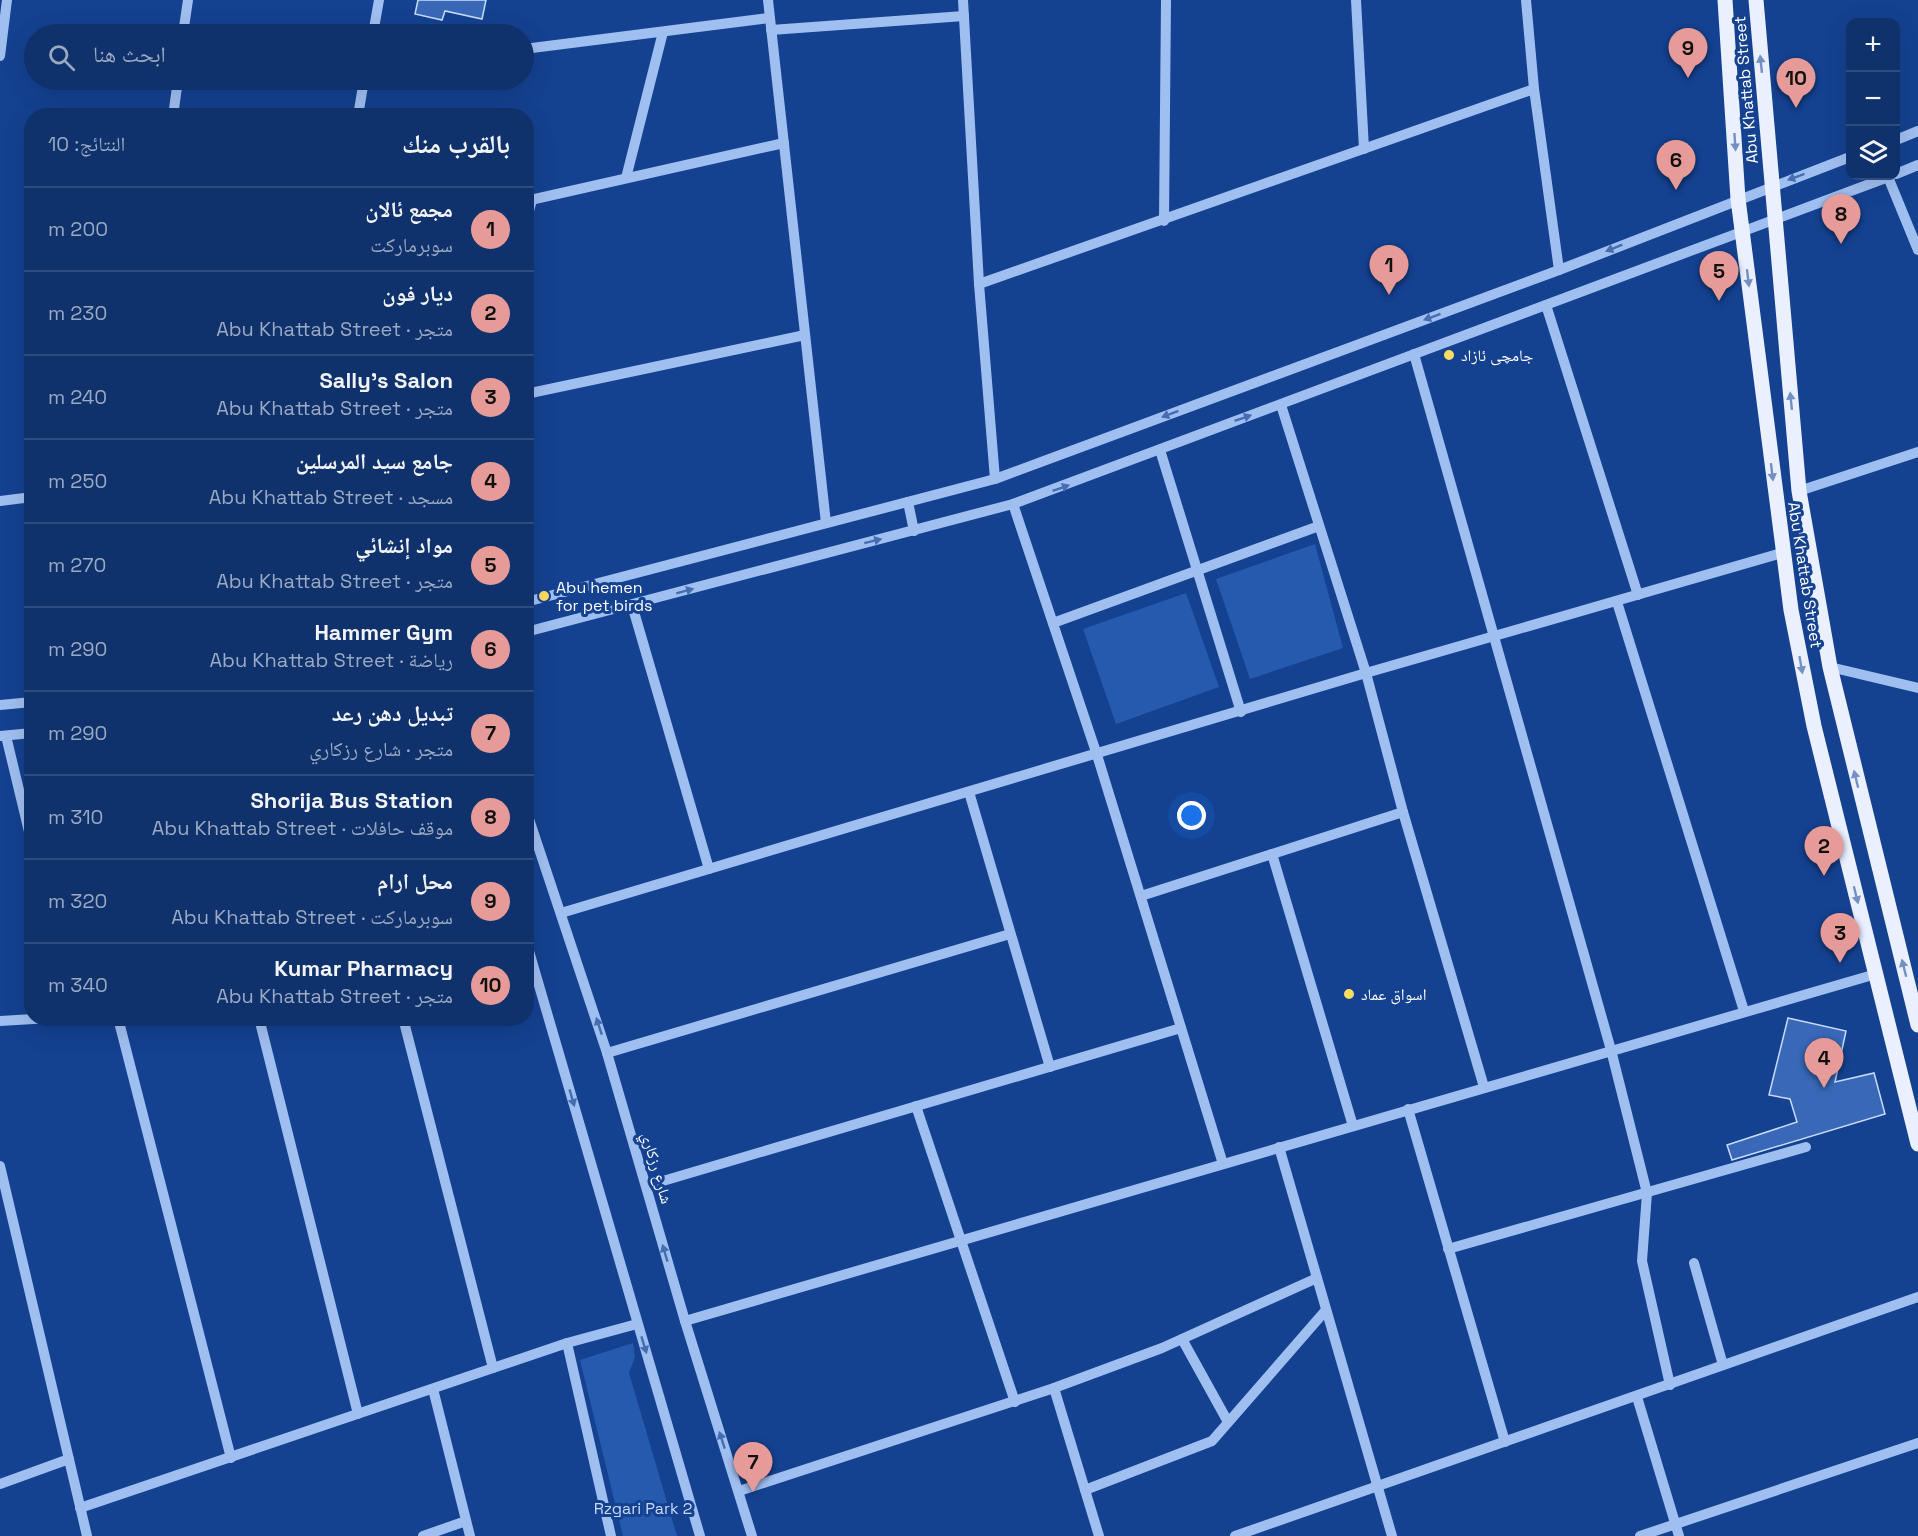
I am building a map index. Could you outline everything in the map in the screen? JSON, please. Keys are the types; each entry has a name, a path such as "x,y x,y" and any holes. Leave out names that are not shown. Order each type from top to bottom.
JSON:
{"main road":[{"name":"Abu Khattab Street","path":"1725,0 1738,199 1782,553 1803,677 1918,1144"},
{"name":"Abu Khattab Street","path":"1756,0 1799,491 1830,666 1918,1025"}],"street":[{"path":"0,56 7,0"},
{"path":"184,24 188,0"},
{"path":"375,24 379,0"},
{"path":"768,0 826,523"},
{"path":"963,0 979,284 995,479"},
{"path":"1164,220 1166,0"},
{"path":"1356,0 1364,149"},
{"path":"1526,0 1534,89 1559,270"},
{"path":"771,30 964,16"},
{"path":"534,48 769,18"},
{"path":"626,178 663,32"},
{"path":"979,284 1534,89"},
{"path":"174,108 177,90"},
{"path":"359,108 362,90"},
{"path":"1900,138 1918,131"},
{"path":"534,199 784,143"},
{"path":"534,600 995,479 1559,270 1846,158"},
{"path":"1900,172 1918,165"},
{"path":"534,630 1013,504 1878,180"},
{"path":"1893,180 1918,250"},
{"path":"1546,304 1638,595"},
{"path":"534,392 805,335"},
{"path":"1414,354 1496,637 1611,1050 1647,1193 1642,1261 1670,1385"},
{"path":"1281,405 1366,673 1403,812 1484,1087"},
{"path":"1160,450 1241,712"},
{"path":"1799,491 1918,452"},
{"path":"0,501 24,498"},
{"path":"908,502 914,531"},
{"path":"1013,504 1097,755 1223,1164"},
{"path":"1053,623 1319,526"},
{"path":"561,912 1097,755 1366,673 1782,553"},
{"path":"1617,602 1744,1011"},
{"path":"632,604 709,869"},
{"path":"1830,666 1918,688"},
{"path":"0,705 24,703"},
{"path":"24,734 3,736 24,814"},
{"path":"969,792 1050,1067"},
{"path":"1141,896 1403,812"},
{"name":"شارع رزكاري","path":"534,833 607,1053 685,1321 752,1536"},
{"path":"1272,854 1353,1126"},
{"path":"607,1053 1010,934"},
{"path":"534,968 700,1536"},
{"path":"685,1321 959,1239 1876,974"},
{"path":"0,1021 24,1020"},
{"path":"120,1026 231,1458"},
{"path":"261,1026 358,1414"},
{"path":"406,1026 493,1368"},
{"path":"646,1186 1181,1028"},
{"path":"916,1106 1015,1402"},
{"path":"1408,1109 1505,1442"},
{"path":"1279,1147 1392,1536"},
{"path":"1449,1249 1806,1147"},
{"path":"0,1166 87,1536"},
{"path":"1694,1263 1723,1365"},
{"path":"739,1491 1054,1388 1182,1339 1317,1278"},
{"path":"1235,1536 1918,1297"},
{"path":"1085,1490 1212,1441 1326,1310"},
{"path":"80,1508 567,1343 637,1324"},
{"path":"1182,1339 1228,1422"},
{"path":"567,1343 611,1536"},
{"path":"1054,1388 1099,1536"},
{"path":"433,1389 470,1536"},
{"path":"1637,1397 1679,1536"},
{"path":"1640,1536 1918,1443"},
{"path":"0,1484 69,1459"},
{"path":"423,1536 466,1521"}],"green space":[{"path":"1315,544 1343,648 1250,679 1216,579"},
{"path":"1186,593 1219,687 1116,724 1083,629"},
{"name":"Rzgari Park 2","path":"633,1343 635,1357 629,1373 677,1536 623,1536 580,1360"}],"building":[{"path":"418,0 486,0 482,19 445,11 442,20 415,14"},
{"path":"1788,1018 1846,1031 1835,1082 1874,1073 1885,1114 1732,1160 1727,1145 1797,1122 1790,1099 1769,1095"}],"place":[{"name":"محل ارام","path":"1688,78"},
{"name":"Kumar Pharmacy","path":"1796,108"},
{"name":"Hammer Gym","path":"1676,190"},
{"name":"Shorija Bus Station","path":"1841,244"},
{"name":"مجمع ئالان","path":"1389,295"},
{"name":"مواد إنشائي","path":"1719,301"},
{"name":"جامچی ئازاد","path":"1449,355"},
{"name":"Abu hemen for pet birds","path":"544,596"},
{"name":"ديار فون","path":"1824,876"},
{"name":"Sally's Salon","path":"1840,963"},
{"name":"اسواق عماد","path":"1349,994"},
{"name":"جامع سيد المرسلين","path":"1824,1088"},
{"name":"تبديل دهن رعد","path":"753,1492"}]}
